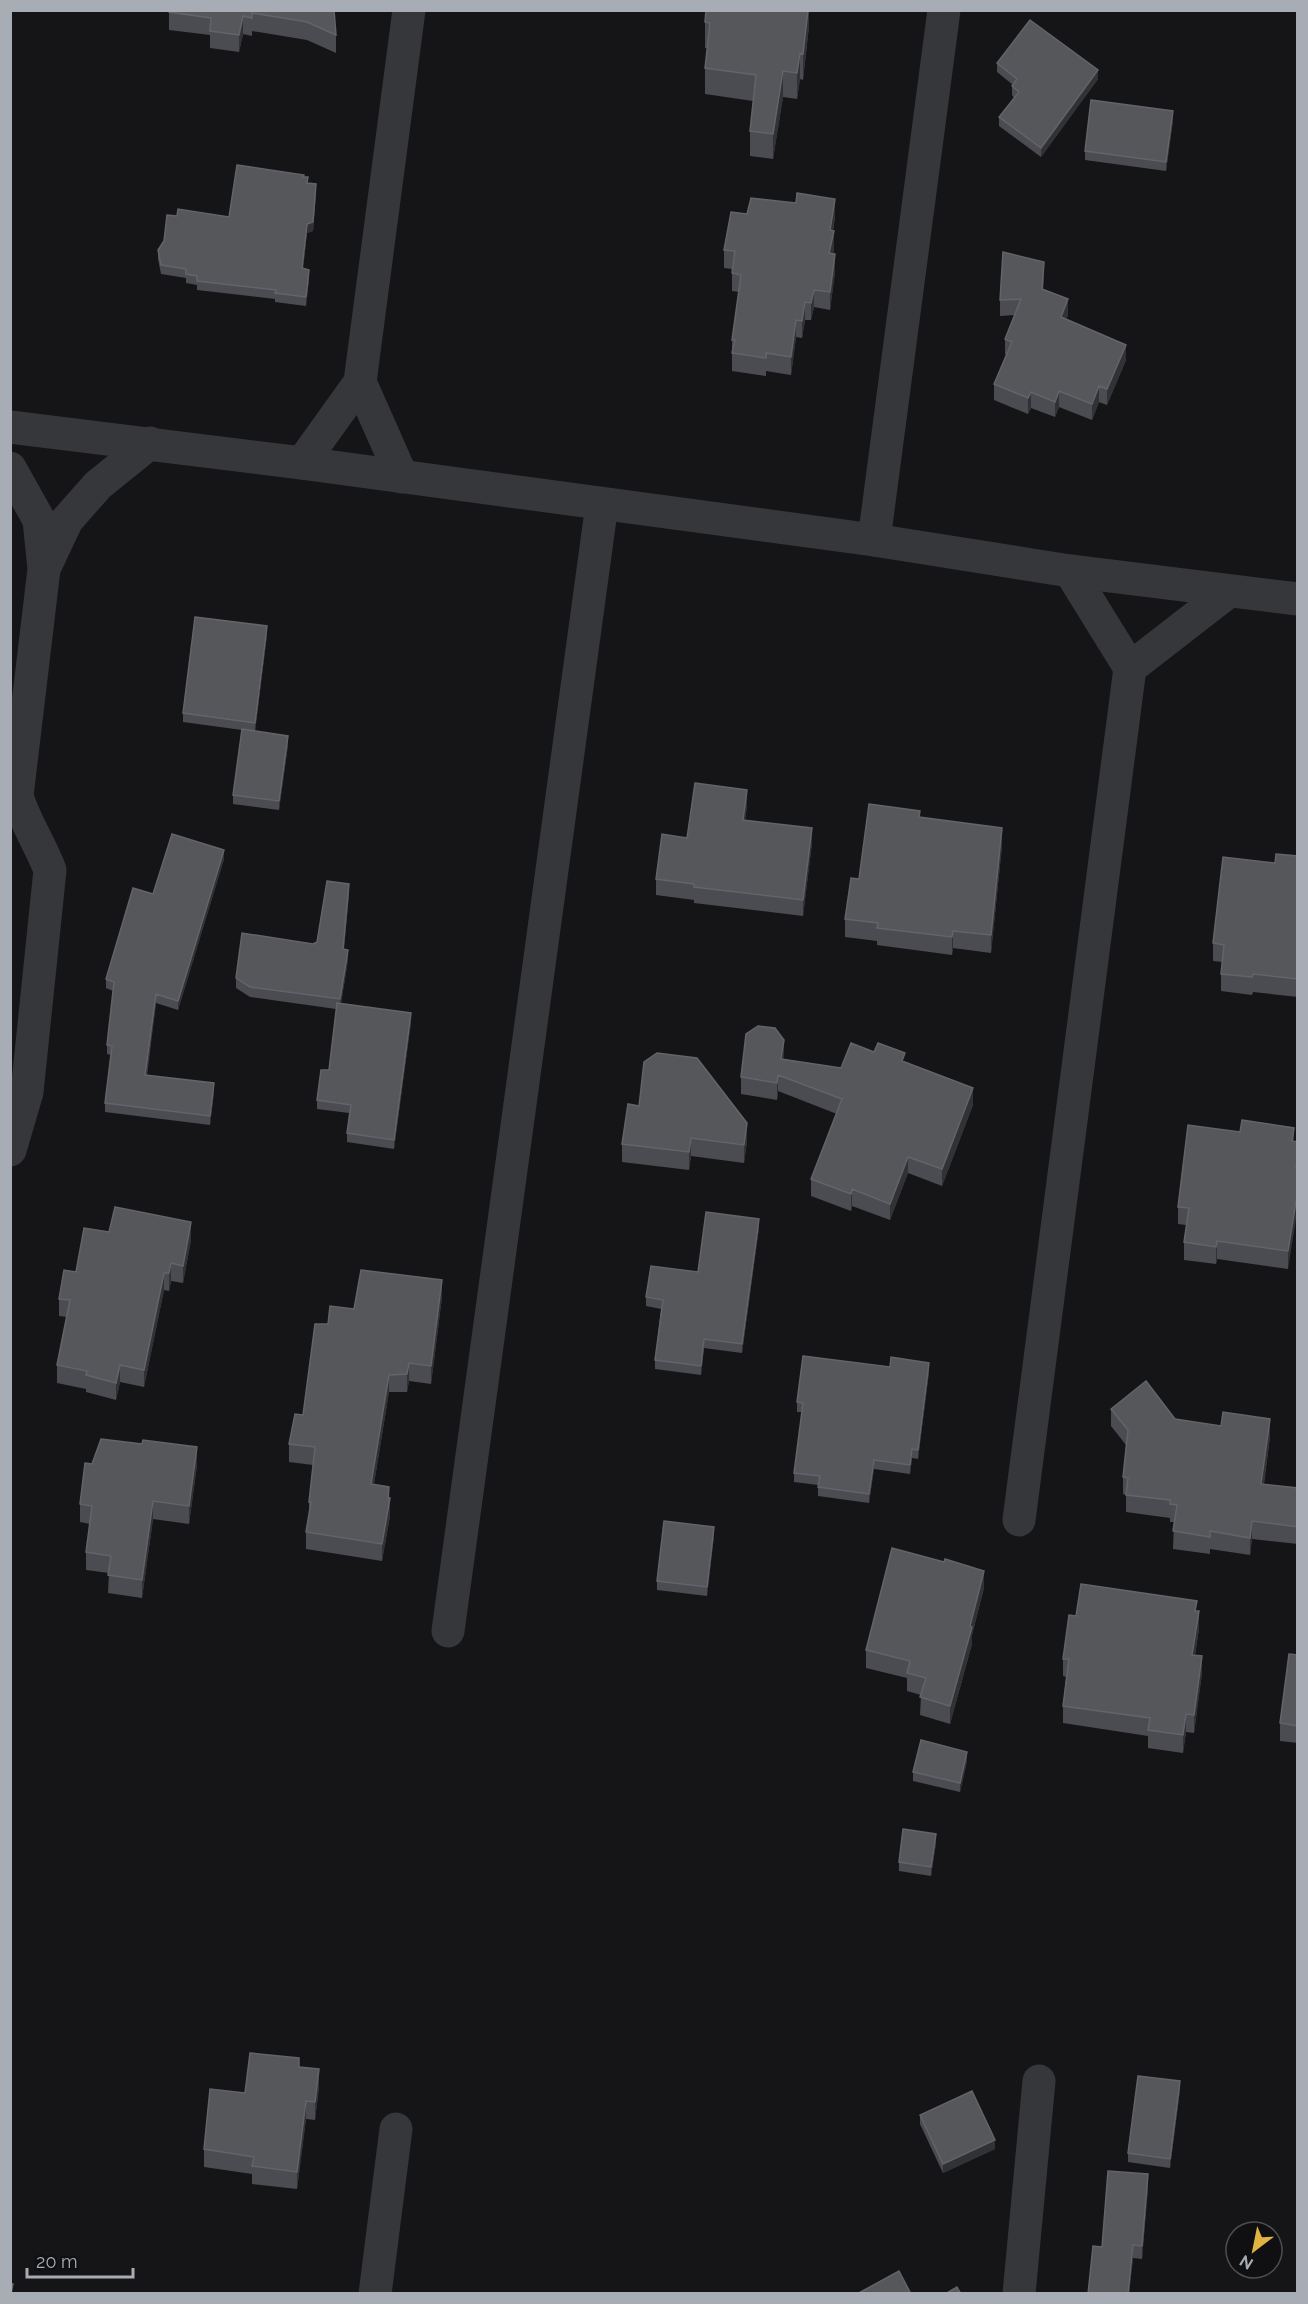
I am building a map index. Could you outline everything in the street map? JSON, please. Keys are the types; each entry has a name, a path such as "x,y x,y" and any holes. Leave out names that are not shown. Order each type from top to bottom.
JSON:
{"street":[{"path":"302,463 360,382 409,10"},
{"path":"874,540 944,10"},
{"path":"360,382 402,477"},
{"path":"10,427 302,463 874,540 1070,571 1298,599"},
{"path":"44,569 68,520 75,511 98,485 150,443"},
{"path":"10,468 39,520 44,569 16,796 50,870 27,1092 10,1150"},
{"path":"448,1631 602,504"},
{"path":"1019,1520 1130,668 1070,571"},
{"path":"1130,668 1228,592"},
{"path":"1019,2294 1039,2081"},
{"path":"375,2294 396,2129"}],"building":[{"path":"169,10 334,10 336,35 307,22 252,13 252,18 243,16 239,35 210,31 211,18 169,12"},
{"path":"706,10 808,10 803,54 800,53 797,73 783,71 773,134 750,131 756,75 705,68 710,23 705,22"},
{"path":"1030,20 1098,70 1041,148 999,117 1019,92 1012,86 1017,79 997,63"},
{"path":"1091,100 1173,111 1166,162 1085,151"},
{"path":"237,165 304,175 303,177 308,177 307,183 316,184 313,222 307,224 302,268 309,270 306,297 275,293 276,290 197,281 197,276 186,274 186,269 161,265 158,250 164,241 167,215 177,216 178,209 229,217"},
{"path":"797,193 835,199 830,230 834,231 829,253 835,254 830,292 814,290 811,303 805,302 802,321 796,320 791,357 766,353 766,358 732,353 741,275 732,273 735,251 724,250 731,212 747,214 751,198 796,203"},
{"path":"1003,252 1044,262 1042,289 1068,299 1061,317 1126,345 1107,389 1099,386 1092,404 1059,391 1055,402 1031,392 1028,398 994,384 1012,342 1005,339 1021,299 1000,300"},
{"path":"195,617 267,626 255,723 183,713"},
{"path":"242,729 288,736 279,801 233,795"},
{"path":"695,783 747,790 743,820 812,828 803,900 694,887 694,884 656,879 662,834 687,838"},
{"path":"869,804 920,811 919,817 1002,828 991,935 953,931 952,937 877,928 878,923 845,919 851,878 859,879"},
{"path":"172,834 224,850 178,1001 156,994 145,1075 214,1083 210,1116 105,1103 112,1046 107,1045 114,982 106,979 133,888 153,894"},
{"path":"1276,854 1298,856 1298,979 1253,974 1252,977 1221,974 1224,945 1213,943 1223,857 1275,863"},
{"path":"327,881 349,884 343,949 348,950 340,999 250,987 236,978 242,933 313,944 317,942"},
{"path":"337,1003 411,1013 394,1140 347,1133 351,1105 317,1100 321,1070 329,1070"},
{"path":"758,1026 775,1028 784,1040 781,1059 841,1068 851,1043 874,1052 878,1043 905,1053 902,1061 973,1088 942,1169 908,1157 890,1204 852,1189 851,1194 811,1179 842,1099 778,1075 777,1083 741,1077 746,1034"},
{"path":"657,1053 697,1058 747,1123 744,1145 691,1138 689,1152 622,1144 628,1104 639,1106 644,1062"},
{"path":"1242,1120 1294,1128 1292,1141 1298,1142 1296,1168 1298,1168 1298,1189 1288,1251 1217,1241 1216,1247 1184,1242 1189,1208 1178,1207 1188,1125 1240,1132"},
{"path":"115,1207 191,1222 183,1266 171,1263 169,1273 164,1273 144,1370 120,1365 116,1383 86,1375 87,1371 57,1365 70,1300 59,1299 64,1270 76,1272 84,1228 109,1232"},
{"path":"706,1212 759,1219 742,1344 704,1339 701,1366 655,1360 663,1300 646,1297 651,1266 698,1272"},
{"path":"361,1270 442,1280 431,1366 409,1363 407,1374 389,1375 371,1484 389,1487 388,1498 390,1498 382,1544 306,1532 311,1502 309,1502 315,1447 289,1444 295,1414 303,1415 315,1324 328,1324 330,1306 354,1309"},
{"path":"803,1356 890,1367 891,1357 929,1363 918,1450 912,1449 910,1465 874,1460 869,1494 818,1487 820,1476 794,1473 803,1403 797,1402"},
{"path":"1146,1381 1175,1419 1221,1426 1223,1412 1270,1419 1261,1484 1298,1488 1298,1527 1252,1521 1250,1538 1210,1531 1210,1537 1173,1531 1177,1505 1170,1504 1170,1500 1126,1495 1128,1478 1123,1477 1128,1430 1111,1409"},
{"path":"101,1439 142,1444 143,1440 197,1447 189,1506 153,1501 142,1580 108,1575 111,1556 86,1552 92,1506 80,1504 85,1463 92,1464"},
{"path":"664,1521 714,1527 707,1587 657,1581"},
{"path":"892,1548 944,1562 945,1559 984,1571 970,1626 972,1627 950,1706 920,1697 926,1678 907,1673 910,1661 866,1650"},
{"path":"1081,1584 1197,1601 1195,1611 1199,1611 1192,1655 1202,1656 1194,1715 1186,1714 1183,1735 1148,1730 1150,1718 1063,1706 1069,1659 1063,1659 1069,1615 1076,1616"},
{"path":"1289,1654 1298,1655 1298,1726 1280,1723"},
{"path":"921,1740 967,1752 960,1783 913,1772"},
{"path":"903,1829 936,1834 931,1867 899,1862"},
{"path":"250,2053 299,2058 299,2067 319,2069 315,2102 306,2101 297,2172 252,2166 254,2157 204,2149 210,2089 245,2093"},
{"path":"1138,2076 1180,2081 1170,2159 1128,2153"},
{"path":"972,2091 995,2140 943,2164 920,2115"},
{"path":"1108,2171 1148,2174 1142,2246 1133,2245 1128,2294 1088,2294 1093,2246 1102,2247"},
{"path":"899,2271 911,2294 857,2294"},
{"path":"957,2287 961,2294 945,2294"}]}
